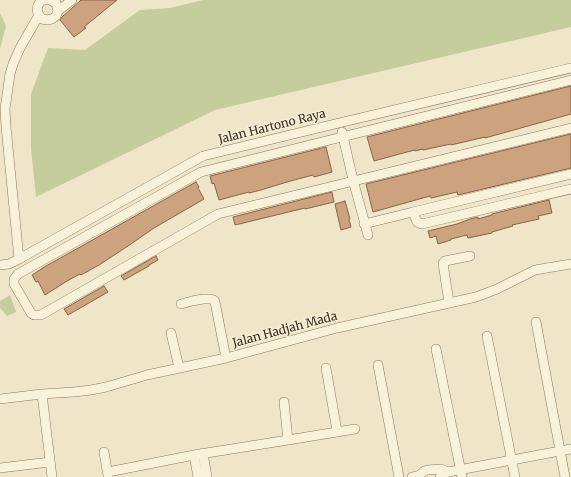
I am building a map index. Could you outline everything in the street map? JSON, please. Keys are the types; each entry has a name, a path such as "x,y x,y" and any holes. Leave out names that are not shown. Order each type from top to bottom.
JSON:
{"street":[{"path":"45,0 41,1 37,10 42,19 47,20 56,16 56,4 72,0"},
{"path":"20,259 5,109 10,74 13,64 20,48 39,15"},
{"name":"Jalan Hartono Raya","path":"0,265 9,264 20,259 204,156 571,68"},
{"path":"571,80 201,172 18,274 14,279 14,284 31,313 34,315 41,315 218,214 571,128"},
{"path":"339,123 368,235"},
{"path":"364,224 571,174"},
{"path":"413,212 417,222 422,224 571,189"},
{"path":"449,303 443,263 445,261 470,256"},
{"name":"Jalan Hadjah Mada","path":"0,399 74,392 106,387 147,375 226,358 336,328 488,293 535,270 571,264"},
{"path":"181,304 192,301 214,300 226,358"},
{"path":"536,322 565,477"},
{"path":"171,333 179,368"},
{"path":"487,336 515,477"},
{"path":"436,349 461,473"},
{"path":"378,365 399,477"},
{"path":"326,368 337,431"},
{"path":"42,394 52,477"},
{"path":"284,402 288,440"},
{"path":"104,452 108,474 198,454 355,429"},
{"path":"418,476 424,471 441,469 444,474 461,473 512,460 571,449"},
{"path":"198,454 198,477"},
{"path":"198,454 207,477"},
{"path":"0,468 50,462"}],"green space":[{"path":"203,0 571,0 571,27 215,110 36,197 31,148 31,94 48,48 85,50 140,10 170,8"},
{"path":"0,13 6,26 0,49"},
{"path":"10,295 16,312 7,316 0,308 0,301"}],"building":[{"path":"81,0 117,0 74,37 60,20"},
{"path":"571,86 571,114 485,138 423,150 415,150 374,161 367,137"},
{"path":"571,134 571,168 458,195 457,192 431,198 430,196 373,212 366,184"},
{"path":"326,147 332,172 314,177 313,175 219,200 214,183 212,184 210,176"},
{"path":"196,182 204,199 154,228 99,265 67,281 45,295 38,281 36,282 32,275 46,266"},
{"path":"332,192 334,202 235,225 233,217"},
{"path":"549,200 552,213 538,216 539,219 512,225 513,226 492,233 468,238 467,235 438,244 436,236 430,238 428,231 457,224 470,219 478,217 478,219 492,214"},
{"path":"345,201 351,227 341,230 335,204"},
{"path":"156,256 158,260 149,266 124,280 121,276"},
{"path":"104,286 108,292 68,315 64,309"}]}
